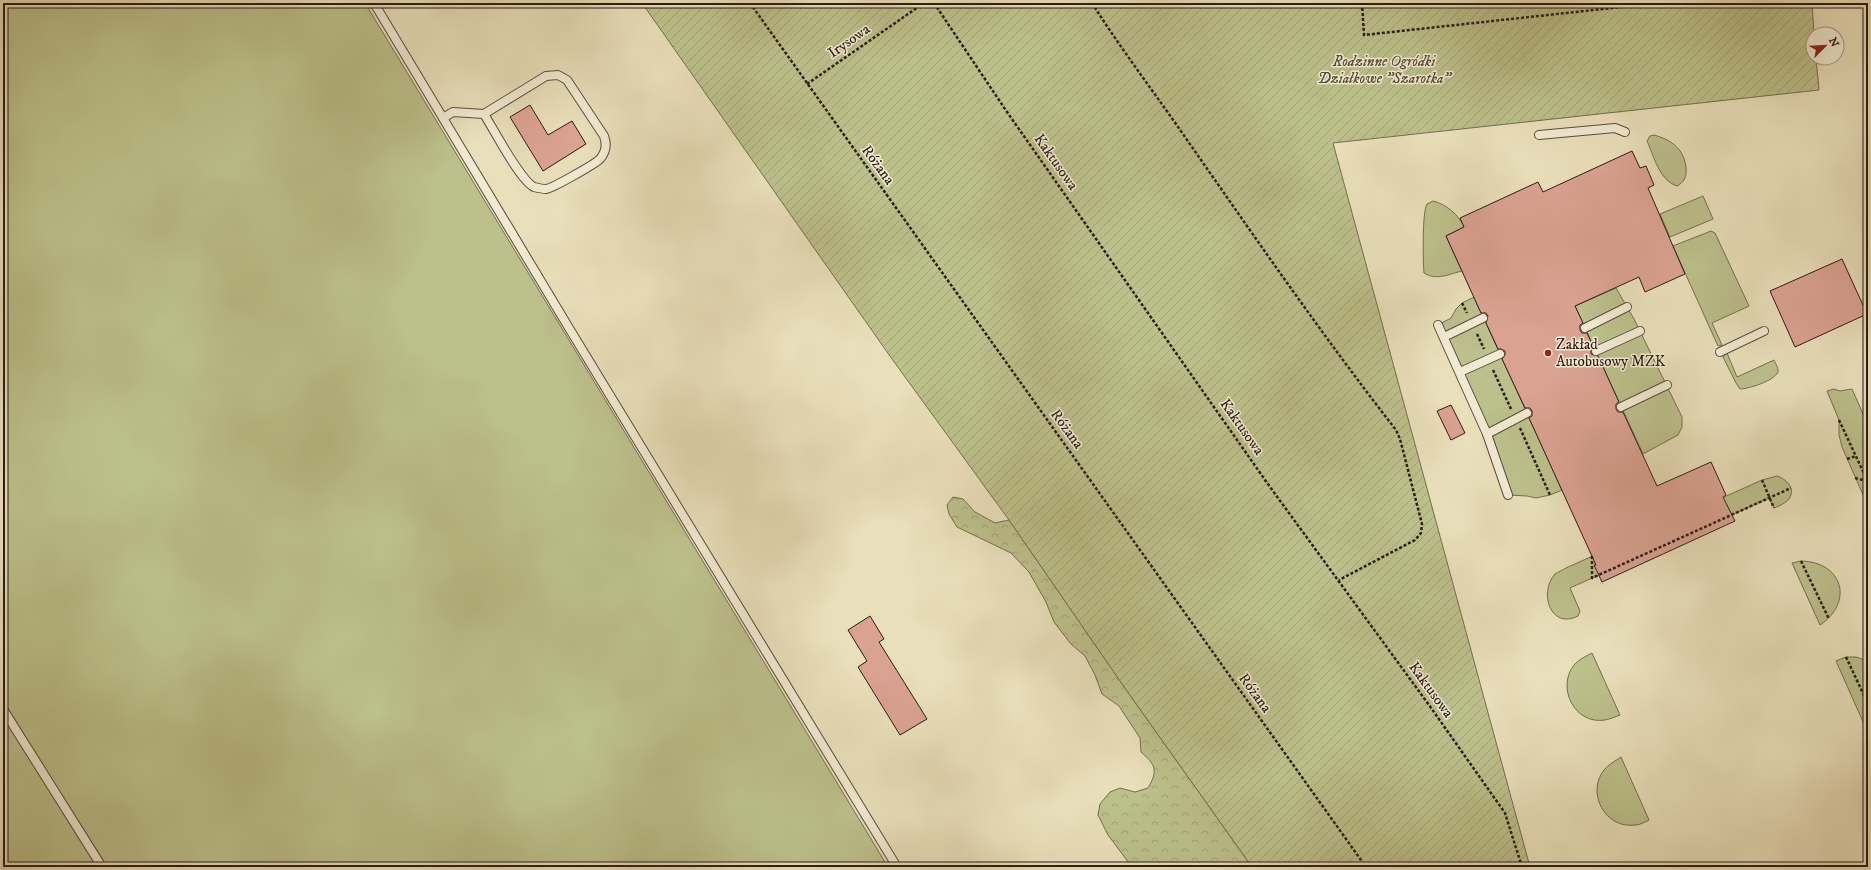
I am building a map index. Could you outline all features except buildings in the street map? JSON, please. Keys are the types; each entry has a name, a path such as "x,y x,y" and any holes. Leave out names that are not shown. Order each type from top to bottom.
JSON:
{"lane":[{"path":"374,3 568,328 897,867"},
{"path":"443,118 454,112 484,114 546,76 558,75 567,80 604,136 606,142 605,149 599,159 552,187 534,187 524,178 484,114"},
{"path":"1539,135 1615,128 1625,132"},
{"path":"1585,328 1627,307"},
{"path":"1444,337 1472,322 1483,318"},
{"path":"1438,325 1487,434 1508,495"},
{"path":"1596,351 1640,331"},
{"path":"1720,352 1764,331"},
{"path":"1460,372 1500,354"},
{"path":"1621,407 1666,385"},
{"path":"1487,434 1527,412"},
{"path":"3,709 102,867"}],"path":[{"name":"Różana","path":"750,3 1366,867"},
{"name":"Irysowa","path":"807,84 924,3"},
{"name":"Kaktusowa","path":"934,3 1007,112 1270,487 1339,580 1504,813 1522,867"},
{"path":"1092,3 1116,42 1184,135 1266,255 1348,369 1396,430 1400,439 1422,524 1421,533 1415,540 1339,580"},
{"path":"1362,3 1364,35 1658,3"},
{"path":"1624,3 1625,7"},
{"path":"1637,3 1641,5"},
{"path":"1462,303 1550,495"},
{"path":"1839,420 1867,481"},
{"path":"1847,459 1856,456"},
{"path":"1856,478 1867,481"},
{"path":"1762,480 1774,508"},
{"path":"1592,556 1592,578 1791,488"},
{"path":"1801,560 1829,619"},
{"path":"1846,657 1868,704"}],"green space":[{"path":"3,3 365,3 888,867 3,867"},
{"name":"Rodzinne Ogródki Działkowe \"Szarotka\"","path":"642,3 1812,3 1813,26 1805,26 1805,66 1817,66 1819,90 1333,143 1530,867 1252,867 1127,691 1009,520 892,359"},
{"path":"1654,135 1671,142 1683,155 1686,174 1682,183 1677,186 1666,179 1658,167 1647,141 1650,136"},
{"path":"1703,196 1713,219 1670,237 1660,214"},
{"path":"1433,201 1438,202 1452,211 1459,218 1464,227 1446,236 1462,271 1438,277 1424,273 1423,248 1425,209 1427,204"},
{"path":"1711,231 1715,233 1749,306 1712,323 1722,345 1718,346 1673,246"},
{"path":"1616,288 1634,319 1682,417 1682,427 1678,435 1643,454 1575,306"},
{"path":"1474,297 1562,490 1550,495 1536,498 1508,495 1438,325 1451,318 1456,309 1462,303"},
{"path":"1727,353 1737,377 1774,360 1778,372 1766,381 1749,388 1740,389 1723,357"},
{"path":"1834,389 1840,391 1852,389 1868,425 1868,506 1842,447 1839,435 1839,420 1827,391"},
{"path":"1777,476 1781,477 1787,482 1791,489 1791,496 1783,504 1774,508 1769,498 1570,588 1580,611 1578,616 1569,619 1561,618 1554,614 1550,607 1548,591 1550,582 1556,573 1762,480"},
{"path":"953,497 963,499 975,512 995,523 1009,520 1127,691 1252,867 1139,867 1129,863 1108,835 1098,815 1100,804 1110,792 1120,788 1135,792 1148,788 1153,777 1154,768 1150,761 1141,752 1140,738 1119,706 1102,694 1095,675 1085,656 1071,644 1054,622 1046,602 1029,572 1011,553 957,527 949,514 947,505"},
{"path":"1801,561 1815,563 1826,568 1834,576 1839,585 1840,595 1837,605 1831,616 1820,625 1792,563"},
{"path":"1592,653 1620,715 1611,719 1594,720 1585,717 1577,711 1568,694 1567,684 1569,674 1574,665"},
{"path":"1846,657 1856,657 1868,661 1868,722 1864,724 1836,661"},
{"path":"1621,757 1649,820 1635,825 1624,825 1615,821 1607,815 1598,799 1597,789 1599,779 1606,768"}],"place":[{"name":"Zakład Autobusowy MZK","path":"1548,353"}]}
